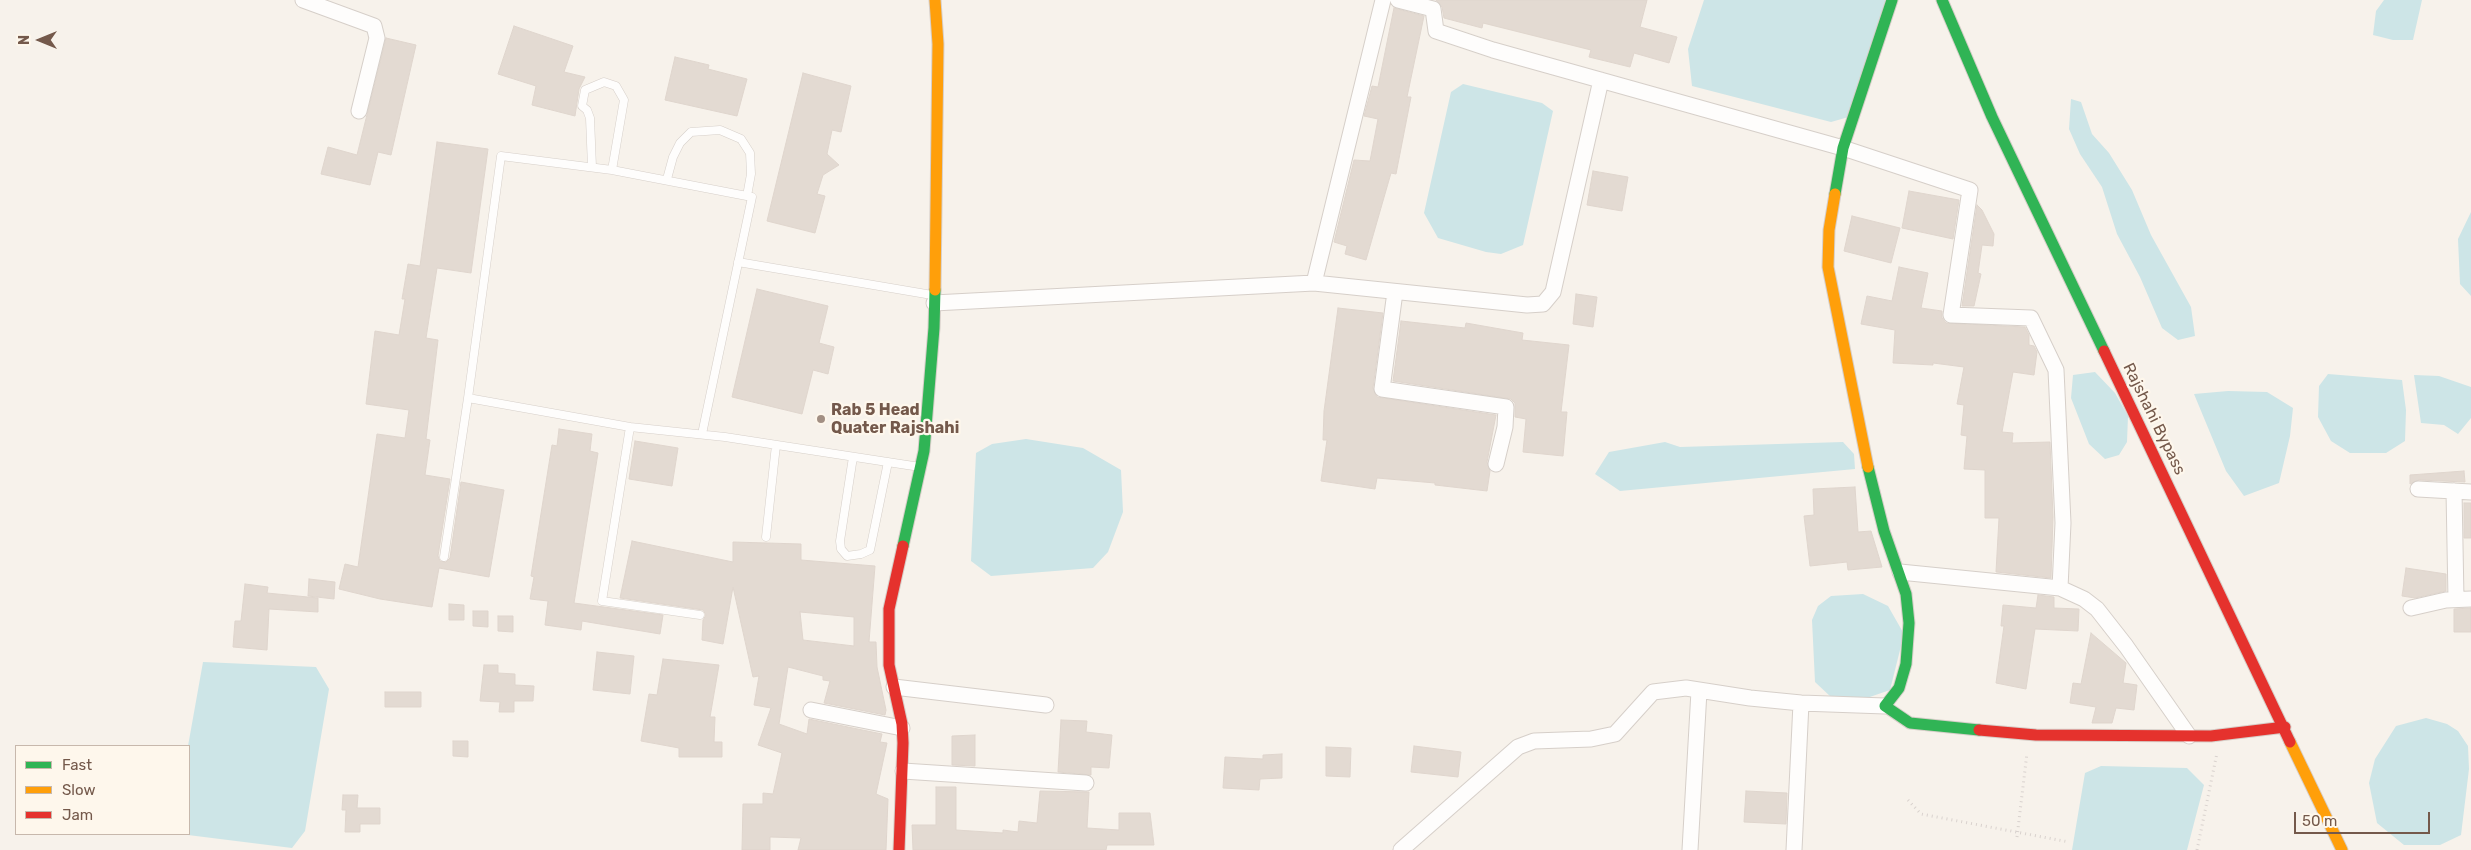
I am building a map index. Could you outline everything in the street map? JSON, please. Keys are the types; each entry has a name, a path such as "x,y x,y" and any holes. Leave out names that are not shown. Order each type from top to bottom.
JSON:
{"main road":[{"path":"899,850 903,771 902,728 889,665 889,609 924,451 934,299 938,44 935,0"},
{"path":"1892,0 1843,148 1829,230 1828,267 1870,475 1884,531 1900,572 1906,594 1909,623 1906,664 1899,688 1885,706 1910,723 2029,735 2189,736 2285,727"},
{"name":"Rajshahi Bypass","path":"1942,0 1992,117 2285,727 2342,850"}],"street":[{"path":"303,0 374,26 377,38 359,110"},
{"path":"1314,283 1383,0"},
{"path":"1398,0 1433,10 1436,31 1492,50 1843,148 1970,190 1951,315 2031,318 2056,370 2063,523 2060,588"},
{"path":"934,299 1314,283 1527,305 1543,304 1553,292 1601,80"},
{"path":"1395,292 1382,389 1506,407 1505,427 1496,464"},
{"path":"2418,490 2471,492"},
{"path":"2411,608 2463,599 2454,491"},
{"path":"1900,572 2060,588 2084,599 2097,609 2126,646 2189,736"},
{"path":"894,687 1046,705"},
{"path":"1401,850 1518,747 1534,741 1607,736 1619,730 1642,700 1653,692 1671,688 1801,703 1885,706"},
{"path":"1690,850 1699,691"},
{"path":"1794,850 1801,703"},
{"path":"811,710 902,728"},
{"path":"903,771 1086,783"}],"lane":[{"path":"592,167 590,118 587,110 582,106 585,90 604,82 616,86 624,100 612,170"},
{"path":"667,179 673,157 680,143 691,132 720,130 741,139 750,153 751,174 747,196"},
{"path":"444,557 501,156 612,170 667,179 752,197 702,434"},
{"path":"738,262 934,299"},
{"path":"468,398 630,427 702,434 920,467"},
{"path":"630,427 602,601 700,615"},
{"path":"766,538 776,445"},
{"path":"853,457 840,540 841,549 847,556 861,554 870,550 888,462"}],"path":[{"path":"2197,850 2217,752 2226,734"},
{"path":"2017,837 2029,735"},
{"path":"1908,800 1920,814 2069,842"}],"water":[{"path":"1704,0 1889,0 1852,116 1831,122 1692,86 1688,49"},
{"path":"2384,0 2422,0 2413,40 2393,40 2373,35 2376,11"},
{"path":"1463,84 1542,103 1553,111 1523,245 1501,254 1486,252 1438,238 1424,213 1451,92"},
{"path":"2071,99 2081,102 2092,134 2109,153 2132,190 2151,235 2191,307 2195,336 2178,340 2162,328 2140,277 2117,234 2102,187 2080,154 2069,129"},
{"path":"2471,212 2471,296 2460,284 2458,239"},
{"path":"2095,372 2115,393 2128,416 2127,442 2119,455 2105,459 2089,444 2071,398 2073,375"},
{"path":"2328,374 2402,380 2406,410 2405,441 2386,453 2350,453 2331,441 2318,417 2319,386"},
{"path":"2414,375 2439,376 2471,387 2471,418 2458,434 2444,425 2421,423"},
{"path":"2228,391 2267,392 2293,408 2290,436 2279,483 2244,496 2226,471 2194,394"},
{"path":"1026,439 1083,448 1121,470 1123,512 1108,552 1093,568 991,576 971,561 976,453 992,444"},
{"path":"1665,442 1680,447 1843,442 1854,454 1855,469 1620,491 1595,474 1609,452"},
{"path":"1863,594 1888,606 1904,634 1890,690 1864,699 1832,698 1815,682 1812,620 1818,606 1831,596"},
{"path":"203,662 316,667 329,689 305,831 292,848 188,835 190,835 190,745 188,745"},
{"path":"2426,718 2447,724 2458,731 2468,746 2469,769 2461,835 2440,845 2404,845 2377,823 2369,783 2375,759 2396,726"},
{"path":"2101,766 2187,768 2204,785 2187,850 2072,850 2085,773"}],"building":[{"path":"1436,0 1647,0 1640,27 1677,37 1669,63 1634,53 1630,67 1589,57 1591,50 1483,23 1482,28 1444,18 1442,7"},
{"path":"1394,8 1424,16 1407,97 1411,97 1396,174 1391,173 1366,260 1345,254 1347,246 1334,242 1354,160 1370,161 1378,119 1364,116 1372,86 1378,87"},
{"path":"514,26 573,46 564,72 585,77 579,89 575,116 532,105 536,86 498,74"},
{"path":"386,38 416,45 391,155 378,152 370,185 321,174 328,147 357,155"},
{"path":"675,57 709,65 708,69 747,79 737,116 665,100"},
{"path":"803,73 851,86 841,132 832,130 827,154 839,165 823,175 817,194 825,196 815,233 767,221"},
{"path":"437,142 488,149 471,273 437,268 426,338 438,340 426,439 430,440 425,475 450,479 438,556 440,561 446,562 450,558 461,482 504,490 489,577 439,568 432,607 380,599 339,589 345,564 358,567 377,434 405,438 409,410 366,404 375,331 399,335 405,299 402,299 408,264 420,266"},
{"path":"1593,171 1628,177 1622,211 1587,205"},
{"path":"1909,191 1959,200 1953,239 1902,228"},
{"path":"1977,205 1982,210 1994,234 1993,246 1982,245 1978,273 1981,274 1974,306 1962,306"},
{"path":"1852,216 1900,228 1891,263 1844,251"},
{"path":"1899,267 1928,273 1921,308 1942,311 1942,318 1946,323 2025,327 2029,335 2029,345 2034,346 2037,352 2034,375 2013,372 2002,432 2013,433 2012,443 2050,442 2053,517 2051,578 1996,572 1999,518 1985,518 1985,470 1964,469 1967,436 1961,435 1964,405 1957,404 1964,367 1933,363 1933,365 1893,363 1895,330 1861,324 1867,296 1892,301"},
{"path":"757,289 828,306 819,343 834,347 828,374 813,370 802,414 732,397"},
{"path":"1576,294 1597,297 1593,327 1573,324"},
{"path":"1338,308 1383,313 1373,388 1377,397 1496,415 1487,462 1490,471 1487,491 1435,485 1435,483 1377,478 1375,489 1321,481 1327,440 1323,440 1324,411"},
{"path":"1401,321 1465,328 1466,323 1523,333 1522,340 1569,345 1561,412 1567,412 1563,456 1523,452 1526,419 1515,417 1515,403 1511,399 1393,381"},
{"path":"559,429 592,434 590,451 598,453 574,603 663,615 660,634 582,621 581,630 545,625 548,601 530,599 534,577 531,576 552,445 557,446"},
{"path":"635,441 678,448 672,486 629,479"},
{"path":"2464,471 2465,482 2419,480 2410,484 2410,475"},
{"path":"1855,487 1858,532 1871,531 1882,567 1848,570 1847,562 1810,566 1804,516 1814,515 1813,489"},
{"path":"2464,503 2471,503 2471,538 2464,538"},
{"path":"632,541 733,562 733,542 801,544 801,560 875,566 869,642 876,642 877,667 886,710 885,715 824,703 830,681 823,680 823,676 788,667 779,724 807,734 809,719 882,734 880,742 887,743 876,794 888,799 886,850 798,850 801,838 770,837 770,850 742,850 743,804 763,804 763,793 773,794 782,753 758,745 771,708 754,705 759,676 753,677 733,587 723,644 702,640 703,620 706,615 703,610 620,598","holes":["800,612 854,617 854,646 803,640"]},
{"path":"2406,568 2446,574 2446,591 2415,598 2402,596"},
{"path":"309,579 335,582 334,599 308,596"},
{"path":"245,584 268,587 267,593 318,598 318,612 269,609 267,650 233,647 235,621 241,621"},
{"path":"2038,595 2054,597 2054,608 2079,609 2078,631 2035,629 2026,689 1996,683 2004,626 2001,626 2003,605 2036,608"},
{"path":"449,604 464,605 464,620 449,620"},
{"path":"2471,608 2471,632 2454,632 2454,609"},
{"path":"473,611 488,611 488,627 473,626"},
{"path":"498,616 513,616 513,632 498,631"},
{"path":"2091,633 2126,663 2123,683 2137,685 2134,710 2116,708 2112,723 2092,723 2096,707 2070,703 2073,683 2081,684"},
{"path":"597,652 634,656 630,694 593,690"},
{"path":"663,659 719,665 710,717 715,717 714,742 722,742 722,757 679,757 679,748 641,741 649,694 657,695"},
{"path":"484,665 498,665 498,673 515,674 515,685 534,686 533,701 514,701 514,712 499,712 500,702 480,701"},
{"path":"385,692 421,692 421,707 385,707"},
{"path":"1061,720 1087,721 1086,732 1112,735 1109,768 1091,767 1091,775 1058,772"},
{"path":"975,735 975,766 952,765 952,736"},
{"path":"453,741 468,741 468,757 453,756"},
{"path":"1414,746 1461,752 1458,777 1411,772"},
{"path":"1326,747 1351,748 1350,777 1326,776"},
{"path":"1282,754 1282,778 1260,779 1259,790 1223,788 1225,757 1263,759 1263,755"},
{"path":"936,787 956,787 956,830 1003,833 1003,830 1018,832 1019,821 1037,823 1040,791 1089,792 1087,828 1119,830 1119,813 1150,813 1154,845 1107,845 1106,850 913,850 912,825 936,825"},
{"path":"1746,791 1787,793 1786,824 1744,822"},
{"path":"343,795 358,795 357,808 380,808 380,824 360,824 360,832 345,832 346,810 342,810"}],"traffic: fast":[{"path":"1835,194 1843,148 1892,0"},
{"path":"1942,0 1992,117 2104,351"},
{"path":"903,546 924,451 934,328 935,290"},
{"path":"1868,467 1884,531 1906,594 1909,623 1906,664 1899,688 1885,706 1910,723 1979,730"}],"traffic: slow":[{"path":"935,0 938,44 935,290"},
{"path":"1835,194 1829,230 1828,267 1868,467"},
{"path":"2290,742 2342,850"}],"traffic: jam":[{"path":"2104,351 2290,742"},
{"path":"899,850 903,743 902,724 889,665 889,609 903,546"},
{"path":"1979,730 2036,735 2211,736 2285,727"}],"place":[{"name":"Rab 5 Head Quater Rajshahi","path":"821,419"}]}
